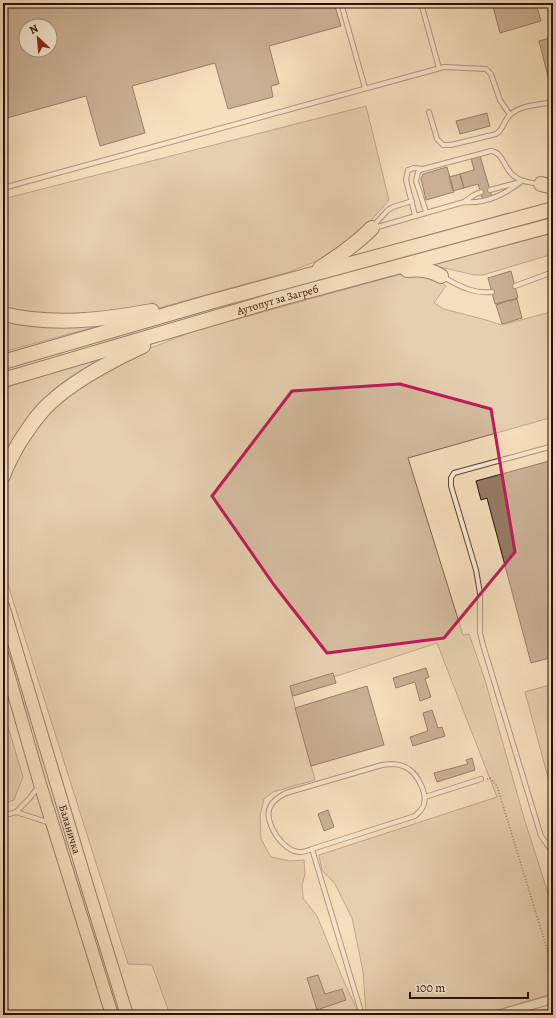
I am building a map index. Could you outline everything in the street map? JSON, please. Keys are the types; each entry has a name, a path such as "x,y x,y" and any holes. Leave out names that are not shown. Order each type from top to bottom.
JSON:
{"highway":[{"name":"Аутопут за Загреб","path":"3,362 210,302 553,209"},
{"name":"Аутопут за Загреб","path":"3,380 184,326 382,270 553,225"},
{"path":"304,277 345,252 372,228"},
{"path":"382,270 422,268 428,269 441,276"},
{"path":"3,314 34,319 84,320 131,315 174,306 210,302"},
{"path":"3,476 12,455 33,422 49,404 65,391 100,368 184,326"}],"main road":[{"name":"Баланичка","path":"3,606 127,1015"},
{"name":"Баланичка","path":"3,656 52,824 112,1015"},
{"path":"16,700 30,696"}],"street":[{"path":"497,1015 552,999"}],"lane":[{"path":"341,3 365,88"},
{"path":"421,3 439,68"},
{"path":"3,188 444,67 486,69 492,74 500,100 510,114"},
{"path":"429,112 437,139 443,145 446,145 496,134 500,131 510,114 523,108 553,102"},
{"path":"415,215 406,180 410,169 423,169 491,151 499,154 513,176 522,181 547,186"},
{"path":"423,169 418,172 416,181 426,212"},
{"path":"490,190 522,181"},
{"path":"372,228 464,202 479,202 493,199 511,190 522,181"},
{"path":"464,202 481,192"},
{"path":"372,228 388,210 412,201"},
{"path":"515,286 553,272"},
{"path":"441,276 471,291 482,293 492,292"},
{"path":"553,446 454,473 451,478 451,486 477,578 480,593 480,633 483,645 541,836 549,847 553,848"},
{"path":"398,764 411,770 420,783 425,797 424,805 420,812 408,819 312,849 299,852 291,850 282,843 274,832 268,812 270,806 281,795 382,765 398,764"},
{"path":"425,797 481,779"},
{"path":"3,816 16,812 29,799 40,784"},
{"path":"16,812 35,817 52,824"},
{"path":"312,849 362,1015"}],"path":[{"path":"481,779 490,778 497,786 547,950 551,969 552,999"}],"highlighted area":[{"path":"400,384 491,409 515,552 444,638 327,653 274,585 212,496 292,391"}],"shaded area":[{"path":"366,106 389,200 368,224 327,257 289,272 159,308 128,313 52,316 3,310 3,199"},
{"path":"553,233 553,254 483,275 474,275 432,265"},
{"path":"412,271 435,278 446,286 434,303 444,309 502,325 547,313 553,309 553,417 408,458 463,635 469,634 485,680 524,818 553,909 553,980 548,958 551,994 481,1015 170,1015 152,965 128,964 4,572 3,491 15,456 32,430 71,391 148,349 194,331","holes":["437,643 497,797 319,855 322,870 335,884 352,918 363,971 366,1011 359,1014 317,916 303,898 302,885 305,874 304,860 290,861 271,857 261,839 260,816 264,799 273,792 315,780 291,691"]},
{"path":"3,319 109,323 3,352"},
{"path":"122,352 64,386 3,465 3,388"},
{"path":"553,684 553,796 525,692"},
{"path":"3,710 23,777 14,800 3,804"}],"building":[{"path":"3,3 334,3 341,26 269,46 279,84 271,86 273,97 228,109 215,63 132,86 145,133 100,146 86,96 3,119"},
{"path":"492,3 536,3 541,21 500,33"},
{"path":"553,37 553,83 550,84 539,41"},
{"path":"487,113 490,126 460,134 456,121"},
{"path":"480,156 492,197 483,200 478,184 464,188 460,174 474,170 471,158"},
{"path":"447,167 454,192 426,200 421,179 423,174"},
{"path":"460,174 464,188 453,191 449,177"},
{"path":"511,271 518,298 495,304 488,278"},
{"path":"517,299 522,318 502,324 496,305"},
{"path":"553,460 553,657 531,663 487,498 481,500 476,481"},
{"path":"426,668 429,677 425,679 431,697 420,701 415,682 396,688 393,678"},
{"path":"333,673 336,683 293,696 290,686"},
{"path":"367,686 384,745 311,766 295,708"},
{"path":"432,710 438,728 442,727 445,736 413,746 410,737 428,731 423,713"},
{"path":"472,758 475,770 437,782 434,773 468,764 466,760"},
{"path":"328,810 334,827 324,831 318,814"},
{"path":"318,975 325,994 342,989 346,1000 317,1010 307,978"}]}
